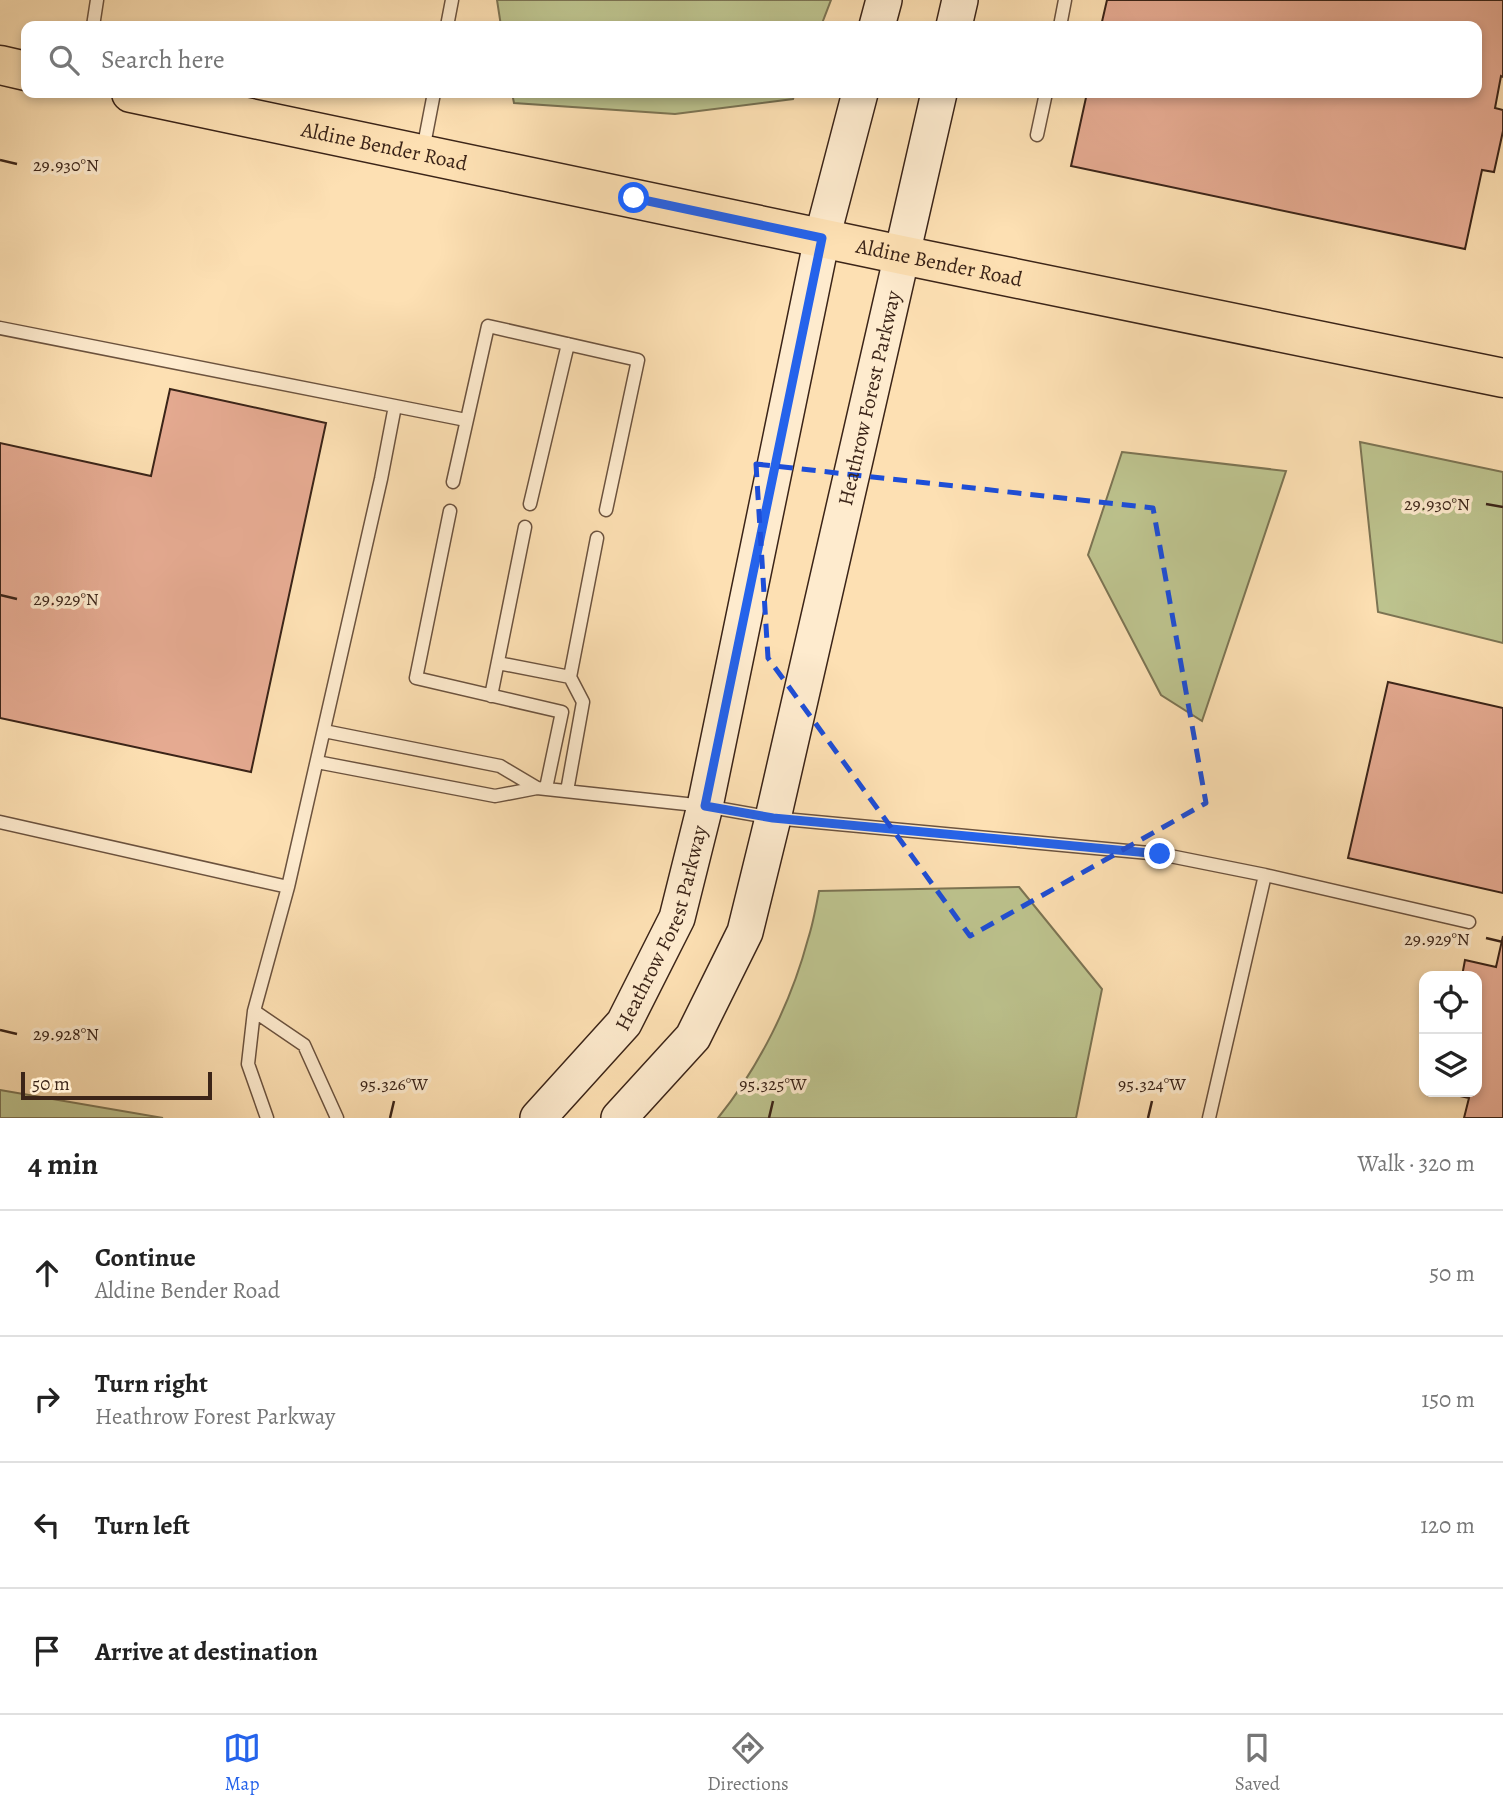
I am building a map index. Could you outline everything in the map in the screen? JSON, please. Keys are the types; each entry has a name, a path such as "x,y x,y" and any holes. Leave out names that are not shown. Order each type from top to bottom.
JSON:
{"main road":[{"path":"0,65 21,70"},
{"name":"Aldine Bender Road","path":"155,98 1503,378"}],"street":[{"path":"878,21 884,0"},
{"path":"955,21 960,0"},
{"name":"Heathrow Forest Parkway","path":"538,1118 624,1023 677,918 705,806 822,238 859,98"},
{"name":"Heathrow Forest Parkway","path":"620,1118 693,1037 745,932 938,98"}],"lane":[{"path":"94,21 97,0"},
{"path":"448,21 452,0"},
{"path":"1060,21 1065,0"},
{"path":"422,154 433,98"},
{"path":"1037,135 1045,98"},
{"path":"453,482 488,326 638,360 606,510"},
{"path":"0,328 466,420"},
{"path":"530,504 568,344"},
{"path":"267,1118 247,1063 254,1011 288,887 395,407"},
{"path":"450,512 416,678 562,712 541,788"},
{"path":"491,696 525,527"},
{"path":"566,791 583,702 570,677 597,537"},
{"path":"498,663 570,677"},
{"path":"324,732 500,766 541,788"},
{"path":"317,762 495,796 541,788 705,806 773,818 1160,854 1469,922"},
{"path":"0,822 288,887"},
{"path":"1209,1118 1265,875"},
{"path":"254,1011 304,1045 337,1118"}],"highlighted area":[{"path":"756,464 1153,508 1206,803 970,936 768,658"}],"green space":[{"path":"497,0 831,0 823,21 500,21"},
{"path":"513,98 793,98 675,114 514,103"},
{"path":"1360,442 1503,472 1503,643 1378,612"},
{"path":"1122,452 1286,471 1202,721 1161,695 1088,555"},
{"path":"1019,887 1102,989 1076,1118 718,1118 747,1078 783,1010 801,963 819,891"},
{"path":"0,1090 163,1118 0,1118"}],"building":[{"path":"1107,0 1503,0 1503,77 1501,76 1495,108 1503,110 1503,131 1494,172 1482,170 1465,249 1071,166 1086,98 1482,98 1482,21 1102,21"},
{"path":"170,389 326,423 251,772 0,718 0,443 151,476"},
{"path":"1388,682 1503,708 1503,893 1348,858"},
{"path":"1503,936 1503,1118 1464,1118 1469,1098 1464,1097 1482,1097 1482,971 1463,971 1465,960 1496,967"}],"route":[{"path":"634,198 822,238 705,806 773,818 1160,854"}]}
